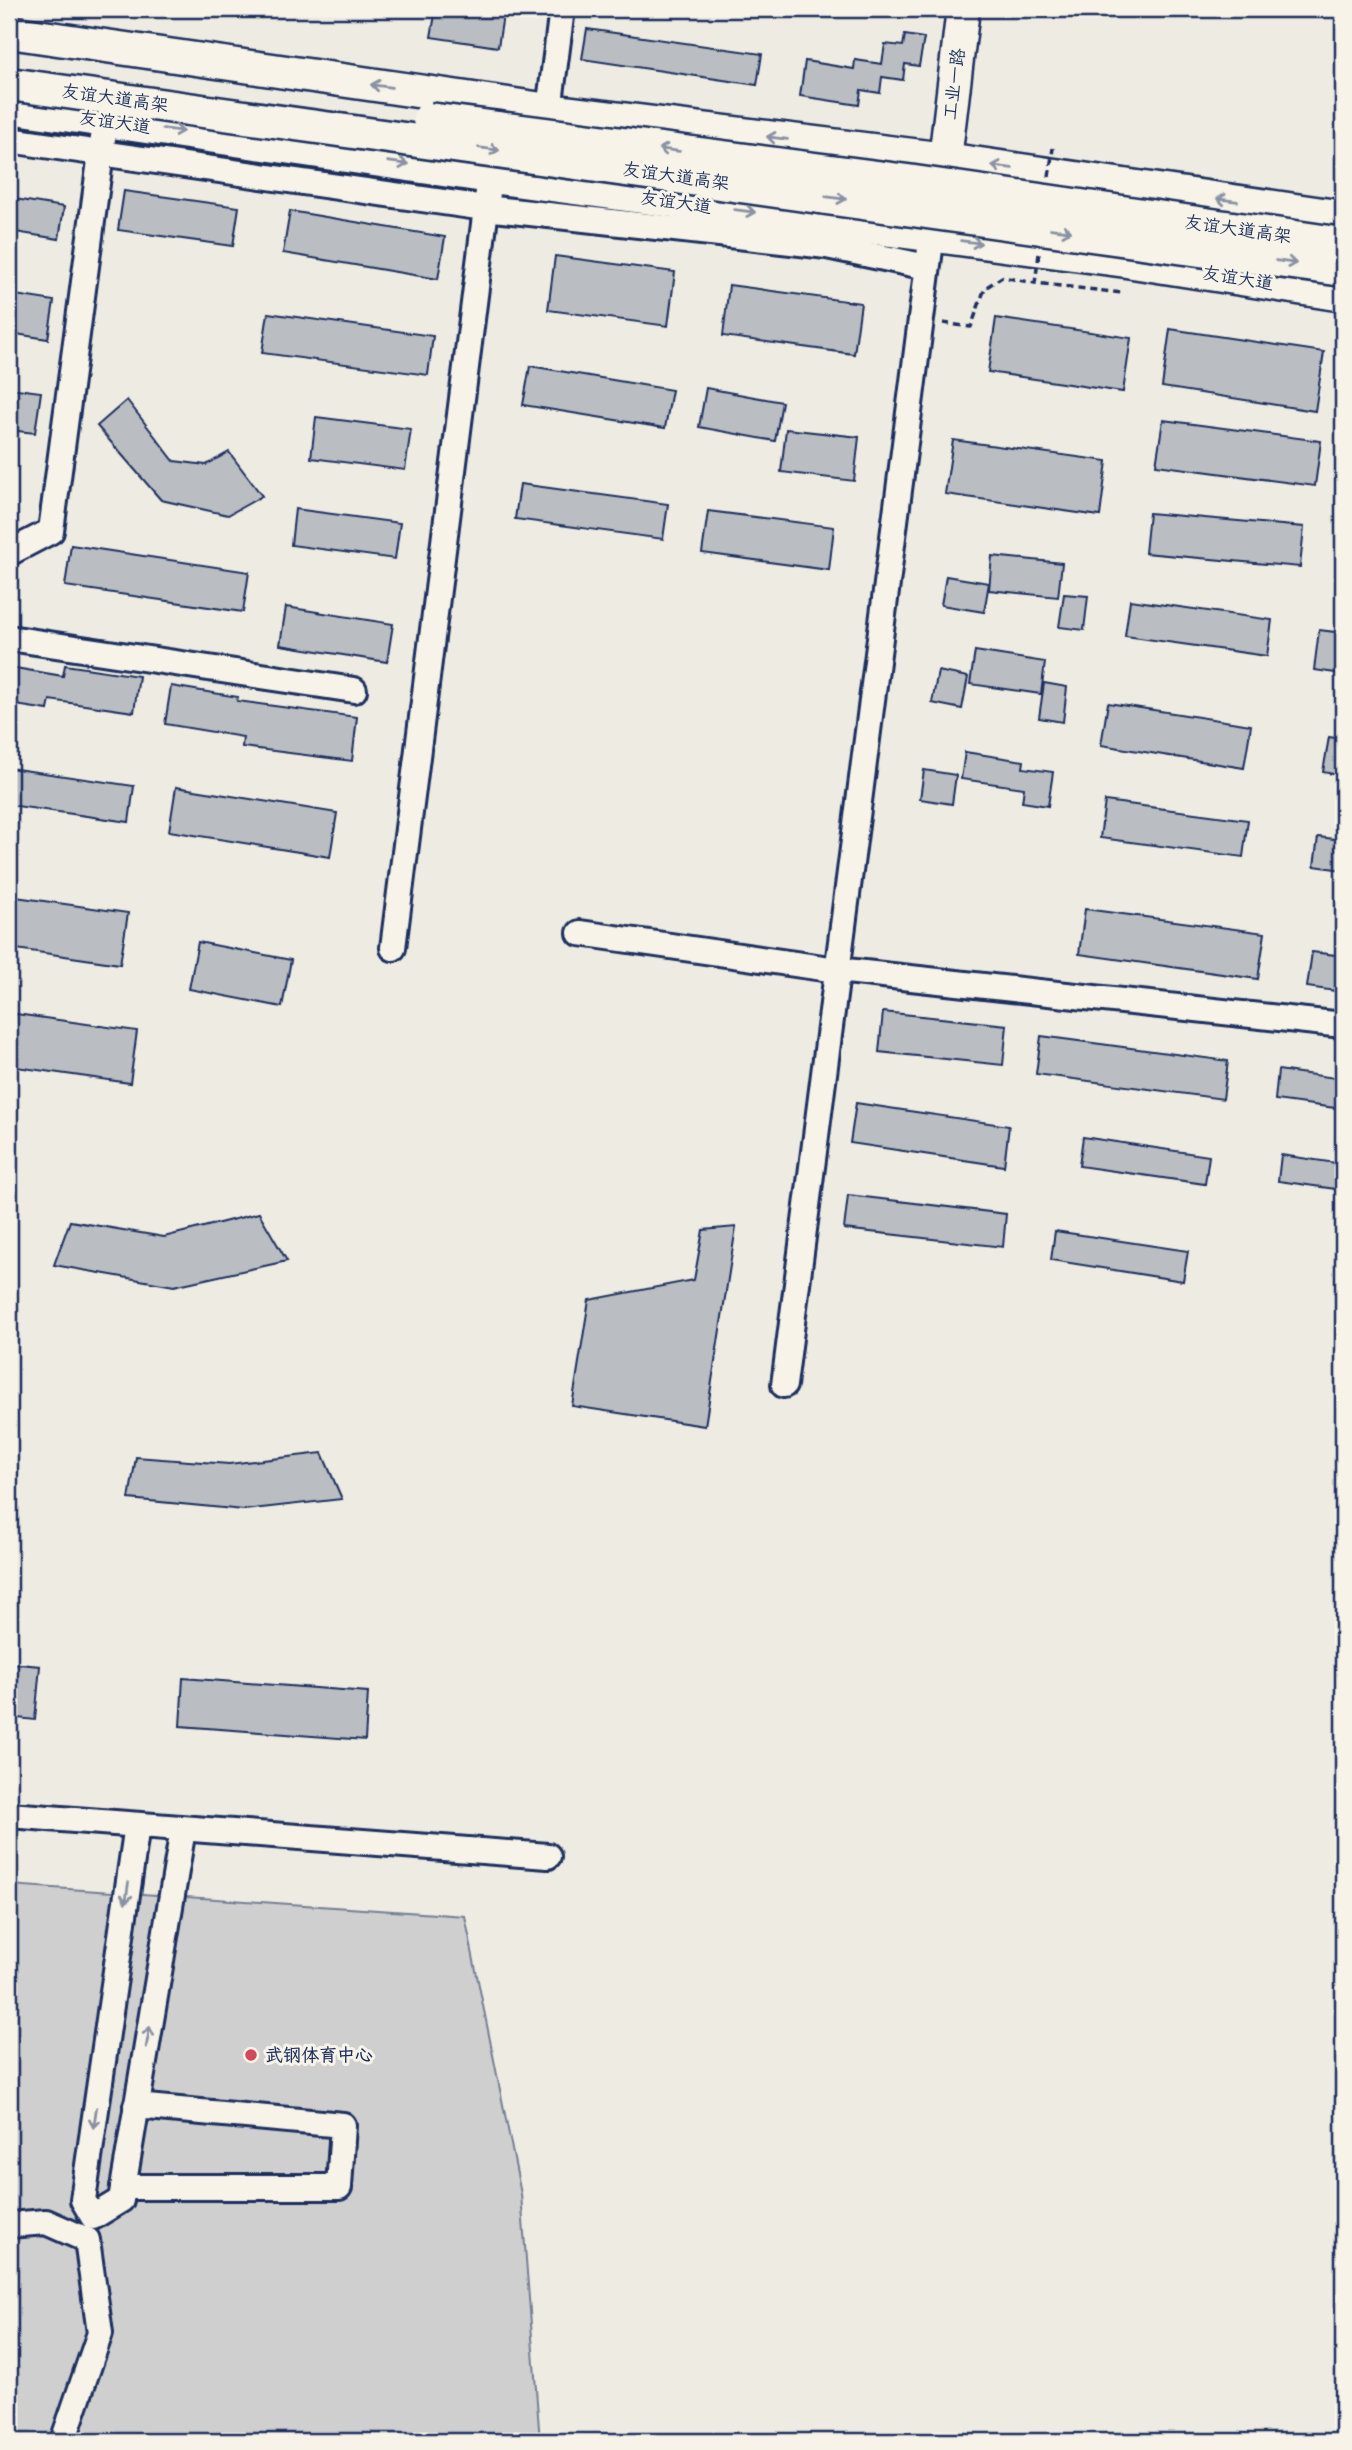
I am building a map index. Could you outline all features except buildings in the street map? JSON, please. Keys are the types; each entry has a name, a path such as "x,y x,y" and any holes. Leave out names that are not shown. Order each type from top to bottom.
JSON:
{"main road":[{"name":"工业一路","path":"945,159 964,9"},
{"path":"9,33 549,110 945,159 1343,217"},
{"name":"友谊大道高架","path":"9,64 908,181 1343,244"},
{"name":"友谊大道高架","path":"9,84 1343,270"},
{"name":"友谊大道","path":"9,107 491,177 929,252 1126,261 1343,295"}],"street":[{"path":"549,110 562,9"},
{"path":"9,553 51,531 105,120"},
{"path":"9,140 485,208 827,246 929,252"},
{"path":"784,1385 920,319 945,159"},
{"path":"393,948 491,177"},
{"path":"9,638 355,690"},
{"path":"580,933 837,970 1343,1025"},
{"path":"9,1815 548,1856"},
{"path":"63,2441 100,2333 90,2229 83,2200 137,1825"},
{"path":"90,2229 121,2200 183,1829"},
{"path":"123,2187 339,2187 344,2125 136,2106"},
{"path":"9,2225 46,2222 90,2229"}],"path":[{"path":"920,319 971,327 985,288 1002,277 1035,283"}],"shaded area":[{"name":"武钢体育中心","path":"9,1885 465,1916 521,2194 540,2441 9,2441"}],"place":[{"name":"武钢体育中心","path":"251,2055"}]}
